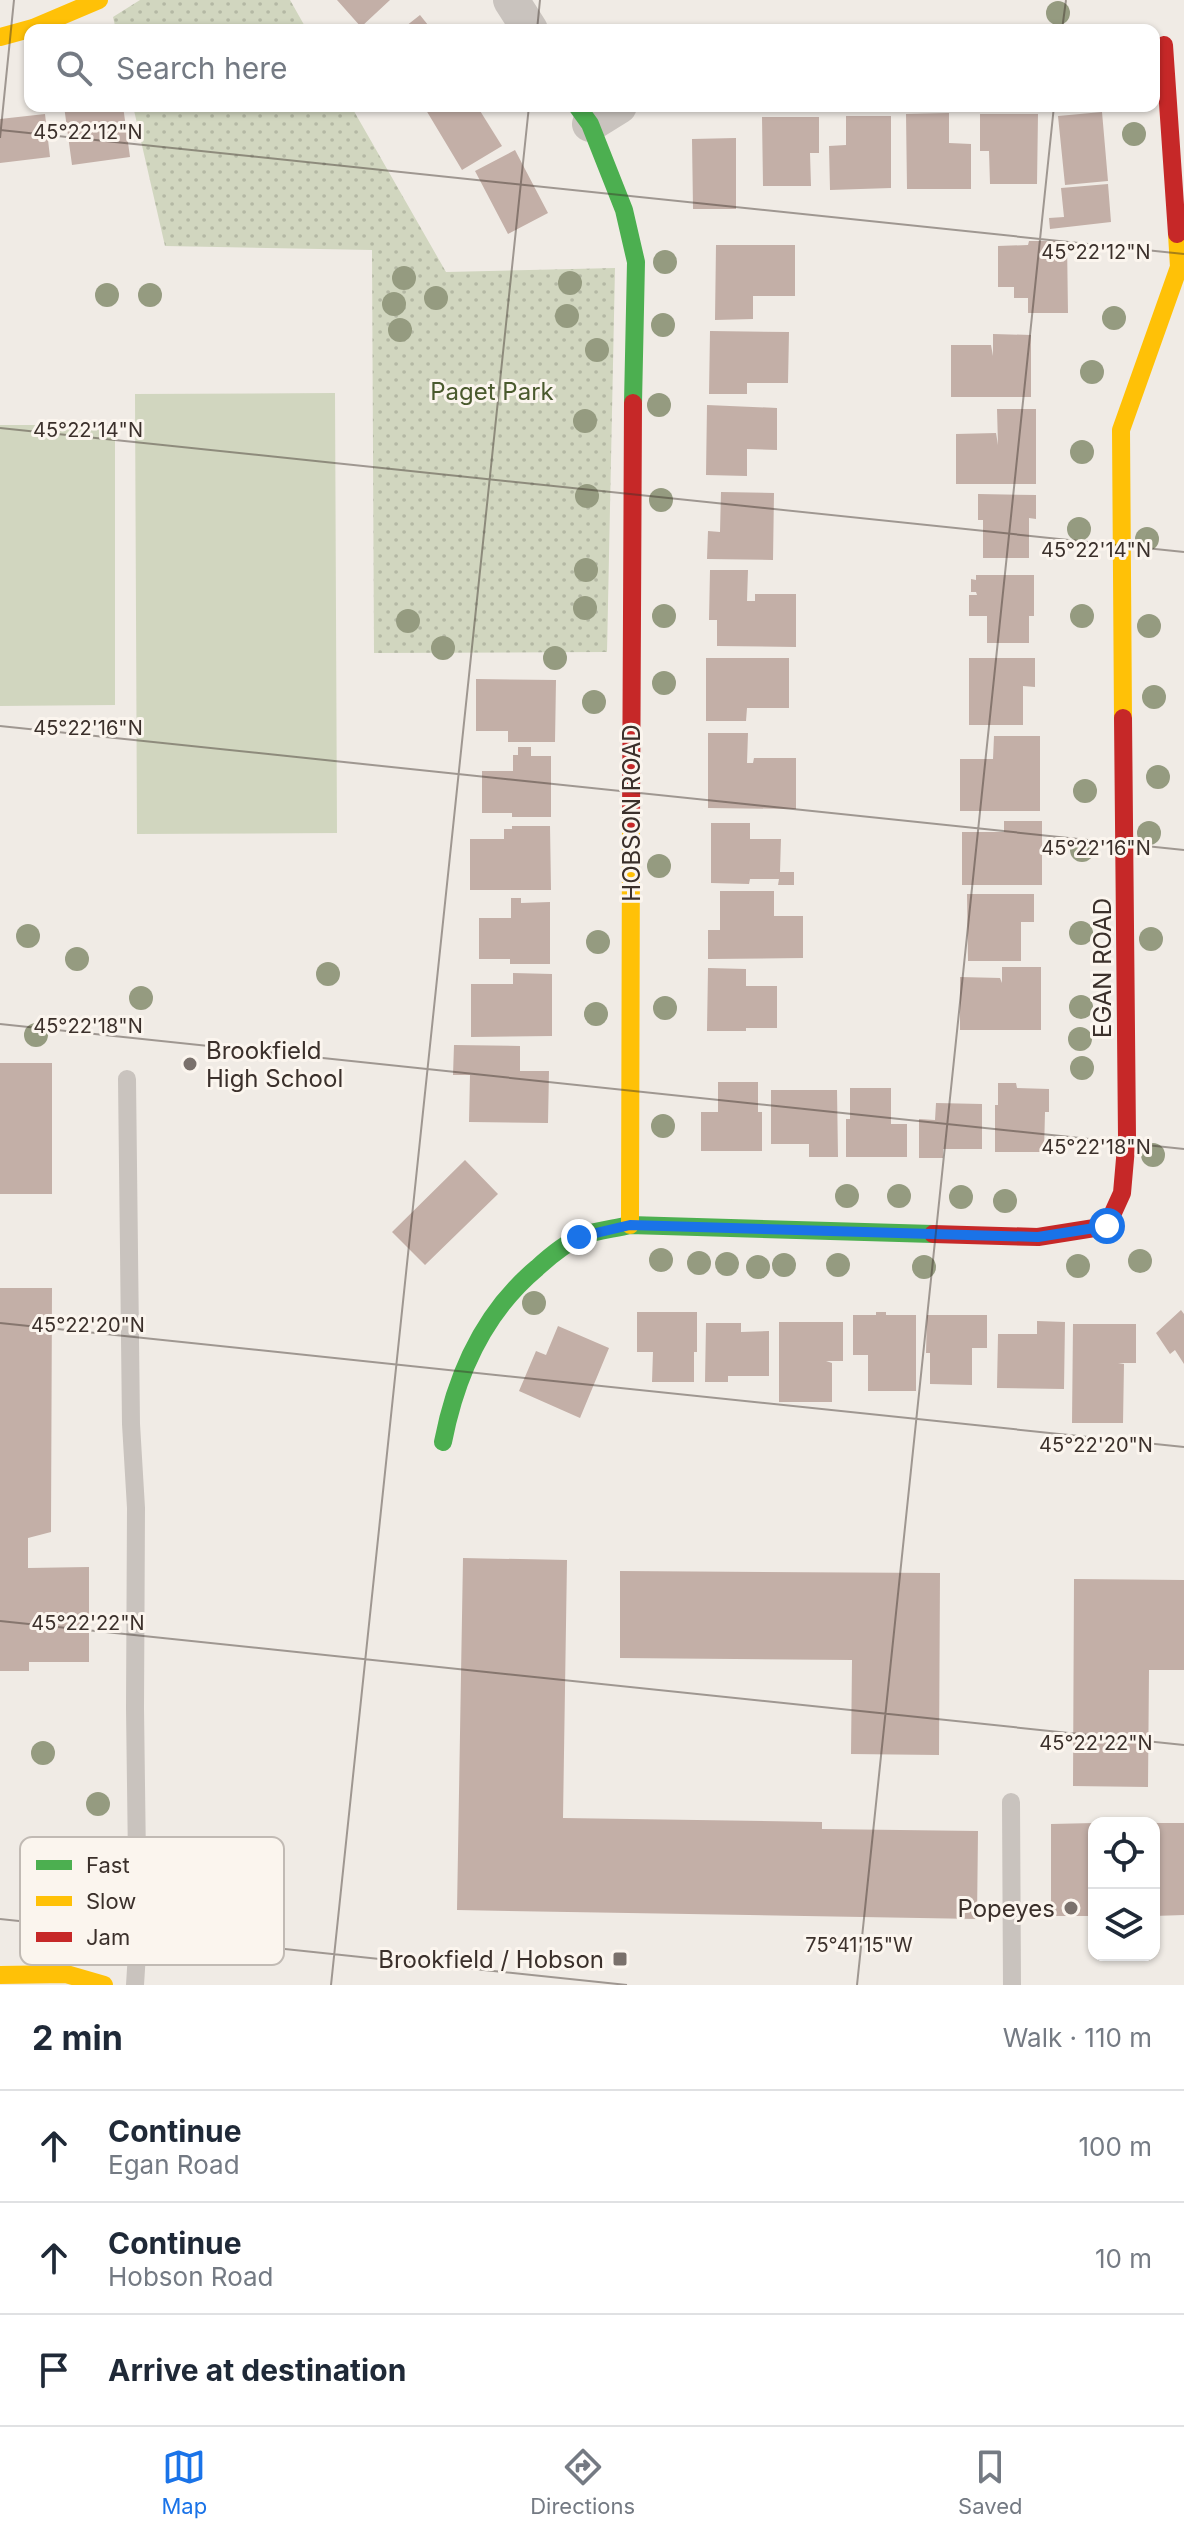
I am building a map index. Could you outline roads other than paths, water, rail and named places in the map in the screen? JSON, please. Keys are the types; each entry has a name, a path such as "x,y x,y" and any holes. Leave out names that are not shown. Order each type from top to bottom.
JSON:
{"street":[{"path":"42,24 99,0"},
{"path":"511,0 526,24"},
{"path":"0,37 24,30"},
{"name":"EGAN ROAD","path":"630,1225 1038,1237 1107,1226 1122,1193 1127,1136 1121,430 1179,267 1167,45"},
{"name":"HOBSON ROAD","path":"595,112 636,262 630,1225"},
{"path":"443,1442 447,1411 475,1342 521,1279 579,1237 630,1225"},
{"path":"0,1975 66,1974 104,1985"}],"lane":[{"path":"127,1079 131,1424 136,1508 137,1837"},
{"path":"1011,1802 1012,1985"},
{"path":"135,1985 136,1965"}],"place":[{"name":"Brookfield High School","path":"190,1064"},
{"name":"Popeyes","path":"1071,1908"},
{"name":"Brookfield / Hobson","path":"620,1959"}],"park label":[{"name":"Paget Park","path":"492,391"}]}
